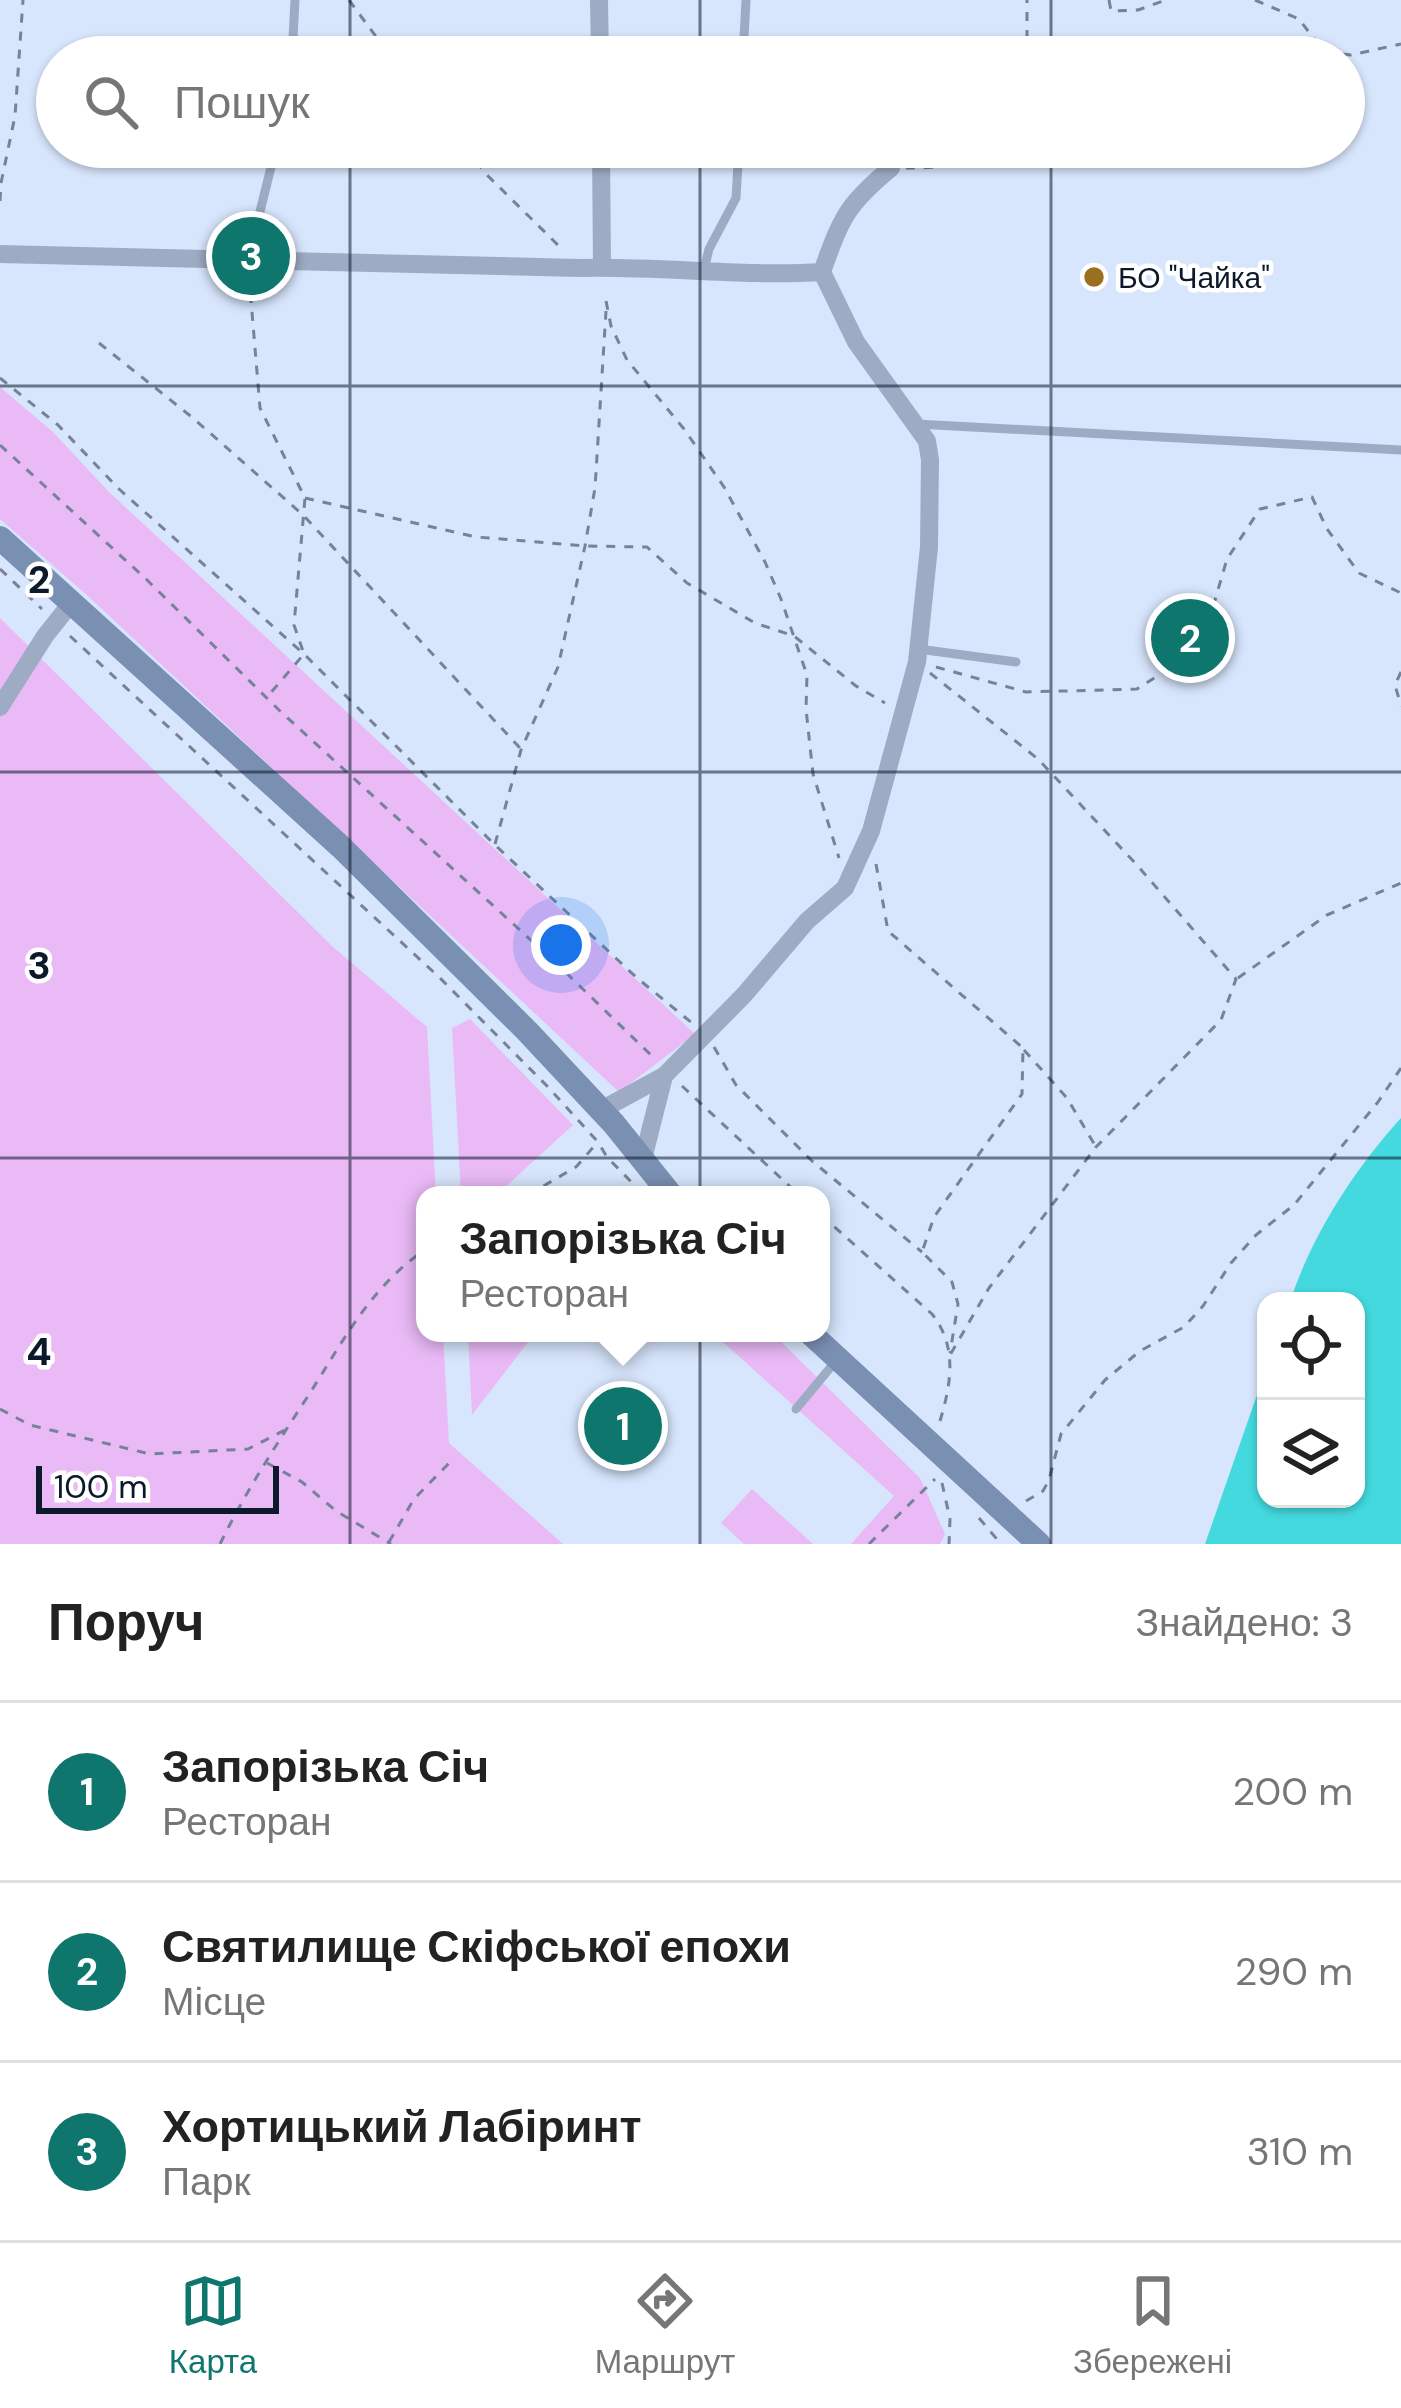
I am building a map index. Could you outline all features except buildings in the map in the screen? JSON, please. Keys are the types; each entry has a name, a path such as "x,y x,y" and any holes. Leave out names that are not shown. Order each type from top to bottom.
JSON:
{"main road":[{"path":"0,538 341,847 527,1031 604,1125 643,1159 664,1186"},
{"path":"820,1342 1039,1544"}],"street":[{"path":"599,0 600,36"},
{"path":"602,168 606,267"},
{"path":"604,1125 666,1074 744,995 808,920 844,888 871,831 917,656 929,548 930,460 927,441 856,343 822,272 838,225 860,194 891,168"},
{"path":"0,254 822,272"},
{"path":"0,707 72,602"},
{"path":"643,1159 666,1074"}],"lane":[{"path":"293,36 295,0"},
{"path":"744,36 746,0"},
{"path":"248,260 271,168"},
{"path":"704,270 736,198 738,168"},
{"path":"916,424 1401,450"},
{"path":"917,656 1016,662"},
{"path":"796,1409 838,1358"}],"path":[{"path":"0,201 15,116 22,0"},
{"path":"349,0 376,36"},
{"path":"1027,0 1027,36"},
{"path":"1109,0 1111,11 1138,10 1166,0"},
{"path":"1255,0 1299,19 1312,36"},
{"path":"1365,52 1401,44"},
{"path":"482,168 580,268"},
{"path":"891,168 928,168"},
{"path":"248,260 260,408 304,498 294,625 304,654"},
{"path":"495,845 521,750 558,668 585,546 595,488 606,267"},
{"path":"606,302 627,360 724,487 765,562 807,675 813,774 835,838 844,888"},
{"path":"99,344 193,418 303,515 521,750"},
{"path":"0,378 58,425 119,489 304,654 495,845 637,978 706,1034 751,1100 812,1161 952,1282 958,1304 950,1385 934,1444"},
{"path":"0,446 789,1186"},
{"path":"917,656 1026,692 1137,689 1201,648 1227,559 1260,509 1312,497 1327,529 1358,573 1401,593"},
{"path":"304,498 476,537 647,547 687,583 755,623 794,636 856,686 904,714"},
{"path":"0,568 604,1125 607,1157 635,1186"},
{"path":"266,697 304,654"},
{"path":"917,656 1038,759 1236,979"},
{"path":"1401,672 1395,685 1401,706"},
{"path":"871,831 888,932 1023,1048 1067,1097 1096,1147"},
{"path":"950,1355 989,1288 1096,1147 1221,1020 1236,979 1327,914 1401,883"},
{"path":"922,1252 934,1217 1022,1094 1023,1048"},
{"path":"1003,1513 1043,1491 1061,1434 1105,1380 1140,1351 1184,1327 1256,1235 1294,1205 1401,1068"},
{"path":"543,1186 576,1166 604,1125"},
{"path":"830,1223 932,1314 943,1329 950,1355"},
{"path":"220,1544 242,1499 374,1293 416,1256"},
{"path":"0,1409 30,1425 149,1454 248,1449 287,1429"},
{"path":"266,1462 389,1544 414,1499 453,1459"},
{"path":"869,1544 940,1474 950,1520 949,1544"}],"shaded area":[{"path":"0,387 695,1034 619,1092 0,519"},
{"path":"0,618 332,946 427,1027 436,1186 416,1186 416,1342 443,1342 449,1443 563,1544 0,1544"},
{"path":"470,1019 573,1125 506,1186 461,1186 452,1028"},
{"path":"1401,1118 1401,1544 1205,1544 1257,1395 1257,1508 1365,1508 1365,1292 1294,1292 1336,1204"},
{"path":"468,1342 528,1342 472,1415"},
{"path":"723,1342 781,1342 920,1478 945,1534 940,1544 851,1544 894,1496"},
{"path":"752,1489 813,1544 744,1544 721,1523"}],"place":[{"name":"Хортицький Лабіринт","path":"251,256"},
{"name":"БО \"Чайка\"","path":"1094,277"},
{"name":"Святилище Скіфської епохи","path":"1190,638"},
{"name":"Запорізька Січ","path":"623,1426"}]}
